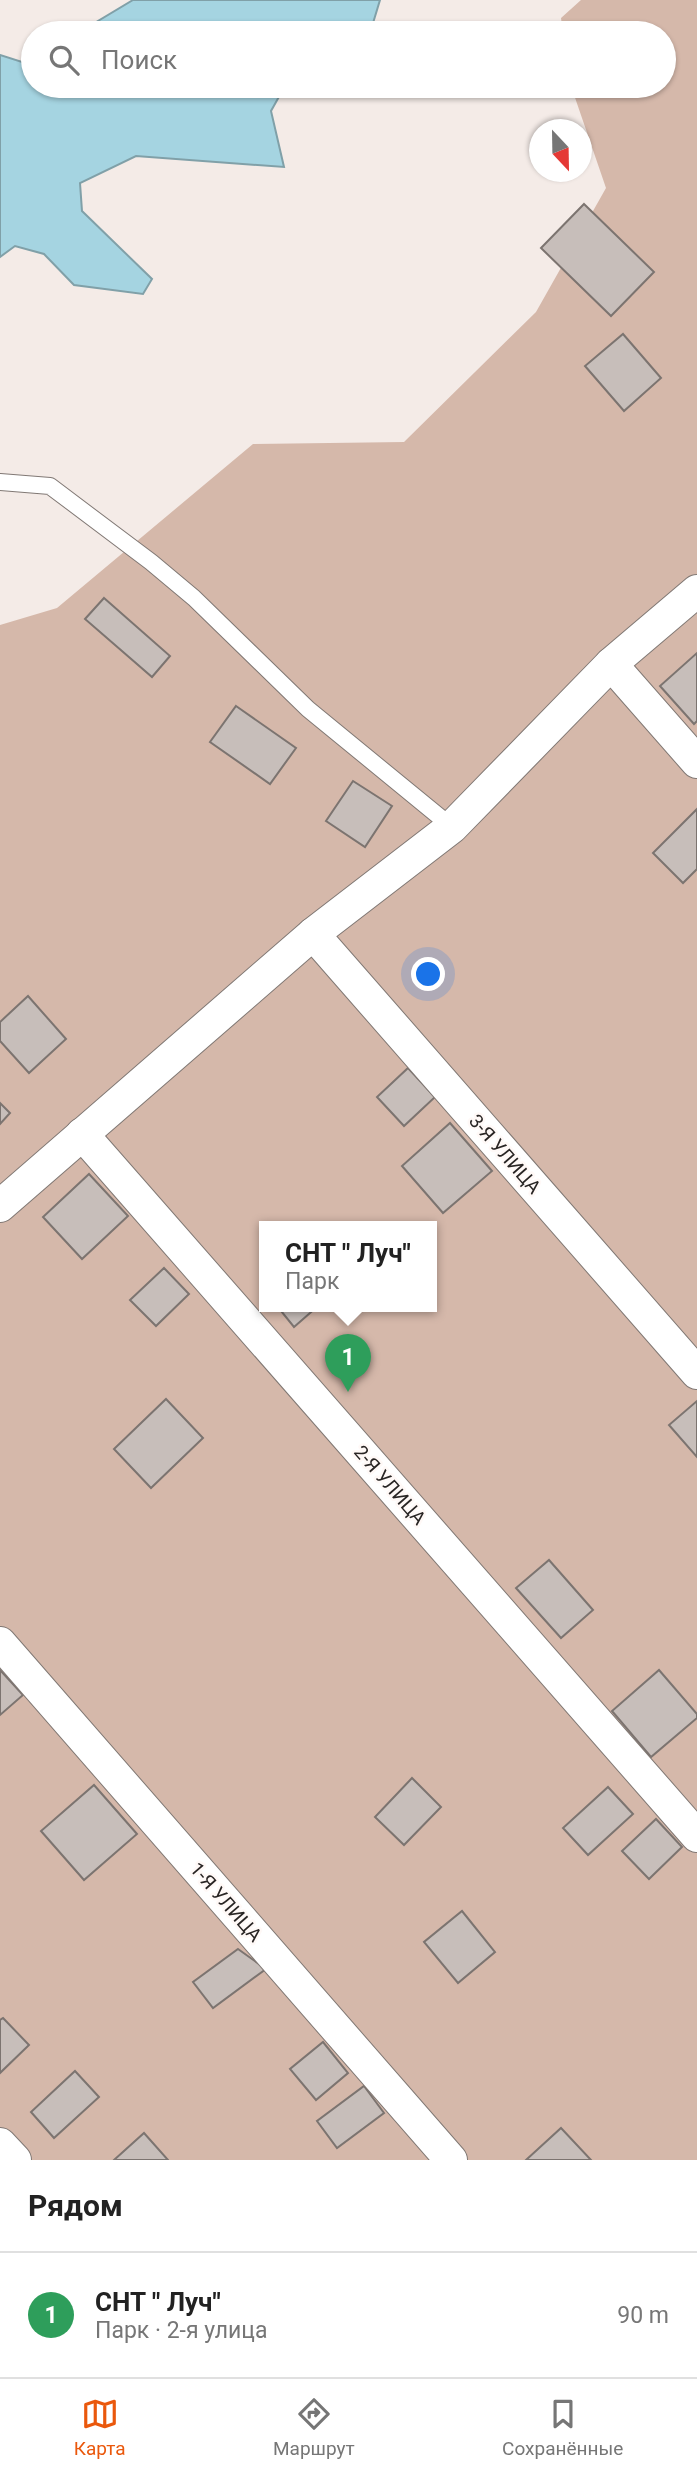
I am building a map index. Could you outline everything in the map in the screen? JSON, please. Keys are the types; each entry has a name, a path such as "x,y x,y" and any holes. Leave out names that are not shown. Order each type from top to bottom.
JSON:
{"street":[{"path":"0,1206 313,933 452,827 611,664 697,591"},
{"path":"611,664 697,762"},
{"name":"3-Я УЛИЦА","path":"313,933 697,1373"},
{"name":"2-Я УЛИЦА","path":"82,1134 697,1836"},
{"name":"1-Я УЛИЦА","path":"0,1643 451,2160"},
{"path":"0,2144 15,2160"}],"lane":[{"path":"0,482 50,486 151,562 194,597 308,709 452,827"}],"shaded area":[{"path":"581,0 697,0 697,2160 0,2160 0,625 57,608 253,444 404,442 536,312 606,188 592,147 592,119 582,119 575,98 676,98 676,21 561,21 561,18"}],"water":[{"path":"133,0 380,0 374,21 98,21"},
{"path":"0,55 21,62 21,98 278,98 271,111 284,167 136,156 80,183 82,211 152,279 143,294 74,285 44,254 15,246 0,257"}],"building":[{"path":"584,204 654,272 611,316 541,248"},
{"path":"623,334 661,378 624,411 585,366"},
{"path":"104,598 170,656 152,677 85,619"},
{"path":"697,653 697,721 694,724 660,686"},
{"path":"236,706 296,748 270,784 210,742"},
{"path":"353,781 392,806 365,847 326,821"},
{"path":"697,809 697,869 683,883 653,853"},
{"path":"28,996 66,1039 29,1073 0,1041 0,1022"},
{"path":"408,1068 435,1097 404,1126 377,1097"},
{"path":"0,1103 10,1113 0,1124"},
{"path":"450,1123 492,1171 443,1213 402,1166"},
{"path":"89,1174 128,1216 82,1259 43,1217"},
{"path":"164,1268 189,1294 156,1326 130,1300"},
{"path":"282,1312 311,1312 294,1327"},
{"path":"166,1399 203,1438 151,1488 114,1449"},
{"path":"697,1401 697,1457 669,1425"},
{"path":"549,1560 593,1610 561,1638 516,1588"},
{"path":"0,1670 23,1695 0,1715"},
{"path":"659,1670 697,1714 697,1718 651,1757 612,1711"},
{"path":"412,1778 441,1807 404,1845 375,1817"},
{"path":"94,1785 137,1834 84,1880 41,1831"},
{"path":"608,1787 633,1814 588,1855 563,1828"},
{"path":"656,1819 682,1847 649,1879 622,1851"},
{"path":"462,1911 495,1952 458,1983 424,1942"},
{"path":"238,1949 266,1969 213,2008 193,1982"},
{"path":"3,2018 29,2045 0,2073 0,2020"},
{"path":"323,2042 348,2073 316,2100 290,2069"},
{"path":"75,2071 99,2097 54,2138 31,2112"},
{"path":"364,2086 384,2113 337,2148 317,2121"},
{"path":"561,2128 591,2160 526,2160"},
{"path":"144,2133 168,2160 114,2160"}],"place":[{"name":"СНТ \" Луч\"","path":"348,1392"}]}
